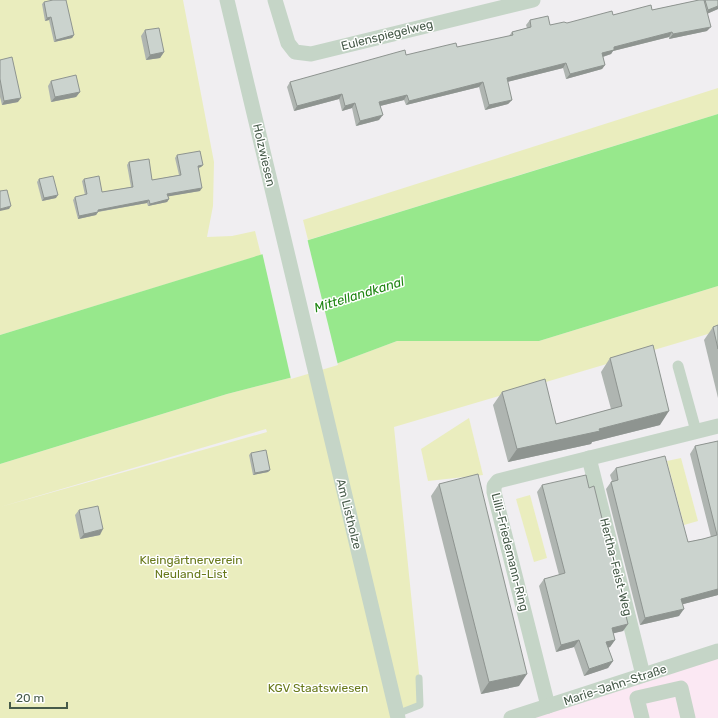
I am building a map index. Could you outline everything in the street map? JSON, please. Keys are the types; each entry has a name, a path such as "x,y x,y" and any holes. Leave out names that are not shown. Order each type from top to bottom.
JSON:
{"street":[{"name":"Holzwiesen","path":"227,0 300,311"},
{"name":"Eulenspiegelweg","path":"275,0 288,43 295,52 311,54 533,0"},
{"name":"Am Listholze","path":"300,311 397,716"},
{"path":"678,366 696,431"},
{"name":"Lilli-Friedemann-Ring","path":"548,706 494,492 494,486 498,481 718,426"},
{"name":"Hertha-Feist-Weg","path":"589,458 643,675"},
{"name":"Marie-Jahn-Straße","path":"511,718 718,651"},
{"path":"642,718 637,698 681,688 688,718"}],"lane":[{"path":"397,716 420,706 419,678"}],"shaded area":[{"path":"718,651 718,718 511,718"}],"green space":[{"path":"0,0 183,0 214,162 213,206 207,237 232,236 255,231 261,255 0,335"},
{"path":"718,88 718,114 308,240 303,220"},
{"path":"718,286 718,331 394,427 419,673 420,705 398,718 0,718 0,464 227,394 317,371 397,341 539,341","holes":["266,429 267,432 0,507"]},
{"path":"469,418 483,475 428,481 421,449"},
{"path":"681,458 698,521 684,525 667,461"},
{"path":"530,495 547,558 534,562 516,499"}],"water":[{"name":"Mittellandkanal","path":"718,114 718,286 539,341 397,341 317,371 227,394 0,464 0,335"}],"pier":[{"path":"307,238 338,365 291,379 262,252"}],"building":[{"path":"66,0 74,35 56,40 51,17 47,18 44,2"},
{"path":"704,0 711,27 673,34 672,32 614,47 614,50 602,53 605,65 570,74 566,63 507,78 512,100 489,105 483,82 409,101 407,95 379,102 383,115 360,121 355,103 345,106 342,94 297,106 290,82 405,50 406,55 456,43 457,47 513,35 512,32 531,27 530,20 548,16 550,25 564,22 567,23 612,11 613,15 651,5 652,10"},
{"path":"705,0 718,0 718,6 708,10"},
{"path":"159,28 164,52 150,55 145,30"},
{"path":"12,57 21,98 4,101 0,79 0,60"},
{"path":"76,75 80,92 55,97 51,81"},
{"path":"200,151 203,165 198,166 202,188 167,194 169,199 150,204 149,200 98,210 98,212 79,216 75,197 87,194 84,179 99,176 102,192 133,187 129,162 149,159 152,180 181,175 177,155"},
{"path":"53,176 58,195 44,198 39,179"},
{"path":"7,190 11,206 0,209 0,191"},
{"path":"718,325 718,349 713,327"},
{"path":"653,345 669,411 599,429 600,431 517,449 502,392 545,379 556,424 622,406 610,358"},
{"path":"718,441 718,589 681,599 684,609 645,618 611,482 618,480 616,468 665,456 688,542 703,539 717,535 695,446"},
{"path":"266,450 270,470 255,473 251,453"},
{"path":"478,474 527,674 489,682 439,484"},
{"path":"586,475 589,488 594,486 628,624 612,628 615,640 606,642 613,661 589,669 579,640 561,645 544,579 565,573 542,485"},
{"path":"98,506 103,529 84,534 79,510"}],"park label":[{"name":"Kleingärtnerverein Neuland-List","path":"191,567"},
{"name":"KGV Staatswiesen","path":"318,688"}]}
